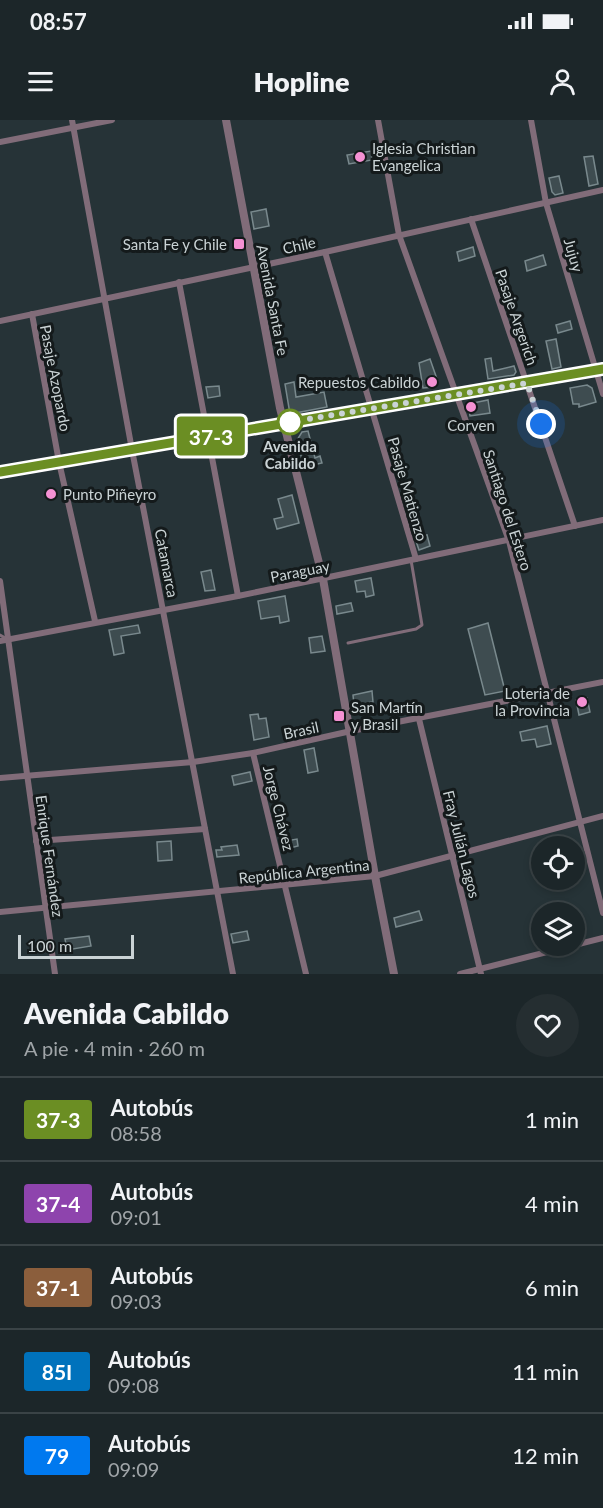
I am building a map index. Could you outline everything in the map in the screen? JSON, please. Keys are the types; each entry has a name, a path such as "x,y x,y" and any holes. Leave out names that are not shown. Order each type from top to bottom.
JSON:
{"street":[{"name":"Catamarca","path":"72,120 232,974"},
{"path":"0,142 112,120"},
{"name":"Avenida Santa Fe","path":"226,120 252,267 284,423 324,579 394,974"},
{"name":"Santiago del Estero","path":"378,120 399,235 509,541 603,913"},
{"name":"Jujuy","path":"531,120 546,202 599,370 603,394"},
{"name":"Chile","path":"0,321 603,190"},
{"name":"Pasaje Argerich","path":"471,219 575,526"},
{"name":"Pasaje Matienzo","path":"325,252 372,408 414,560"},
{"path":"179,282 238,596"},
{"name":"Pasaje Azopardo","path":"32,314 59,462 95,621"},
{"path":"0,472 599,370"},
{"name":"Paraguay","path":"0,641 324,579 603,520"},
{"name":"Enrique Fernández","path":"0,581 55,974"},
{"name":"Brasil","path":"0,778 194,762 253,753 351,731 603,682"},
{"name":"Fray Julián Lagos","path":"419,719 481,972"},
{"name":"Jorge Chávez","path":"253,753 306,974"},
{"name":"República Argentina","path":"0,912 375,876 603,816"},
{"path":"36,841 205,829"},
{"path":"460,974 481,972 603,939"}],"lane":[{"path":"348,643 416,629 422,625 414,560"},
{"path":"0,634 8,640"}],"building":[{"name":"Iglesia Christian Evangelica","path":"371,151 372,160 349,164 347,155"},
{"path":"593,156 598,184 589,186 584,157"},
{"path":"559,176 563,193 555,195 552,192 549,178"},
{"path":"266,209 269,226 254,229 251,212"},
{"path":"473,247 475,256 459,261 457,252"},
{"path":"543,255 546,265 527,271 525,261"},
{"path":"570,321 572,329 558,333 556,325"},
{"path":"556,339 561,367 552,369 546,341"},
{"path":"491,358 493,371 514,366 516,372 514,375 488,379 485,359"},
{"path":"430,359 438,382 435,387 423,388 419,363"},
{"path":"294,382 296,397 324,392 327,407 290,414 285,384"},
{"path":"587,385 592,388 596,402 579,407 579,404 573,404 570,388"},
{"path":"219,386 220,396 208,398 206,387"},
{"path":"488,400 490,413 470,416 468,404"},
{"path":"308,431 315,458 320,456 322,463 304,467 297,440 302,432"},
{"path":"292,495 299,523 277,529 274,519 283,517 278,499"},
{"path":"427,535 430,546 419,550 415,538"},
{"path":"211,570 215,590 205,591 201,572"},
{"path":"371,578 374,595 366,597 365,591 357,592 355,581"},
{"path":"285,596 289,621 280,623 279,616 261,619 258,601"},
{"path":"351,603 353,611 337,614 336,606"},
{"path":"488,623 505,691 485,695 468,629"},
{"path":"138,625 140,633 121,636 124,653 114,655 109,630"},
{"path":"322,636 325,651 311,653 309,638"},
{"path":"372,691 373,702 354,705 353,695"},
{"path":"587,698 590,712 579,715 576,700"},
{"path":"258,714 259,719 266,718 269,737 254,740 250,715"},
{"path":"547,726 551,744 537,747 535,739 522,741 520,732"},
{"path":"314,748 318,771 308,773 304,750"},
{"path":"250,772 252,781 234,785 232,776"},
{"path":"297,839 298,846 282,850 280,842"},
{"path":"171,841 172,860 158,861 157,842"},
{"path":"237,845 239,855 217,857 216,850 222,850 221,847"},
{"path":"419,911 422,920 396,927 394,918"},
{"path":"247,931 249,940 233,943 231,934"},
{"path":"89,936 91,946 67,950 65,939"}],"bus line":[{"name":"37-3","path":"0,472 603,369"}],"place":[{"name":"Iglesia Christian Evangelica","path":"360,157"},
{"name":"Santa Fe y Chile","path":"239,244"},
{"name":"Repuestos Cabildo","path":"432,382"},
{"name":"Corven","path":"471,407"},
{"name":"Avenida Cabildo","path":"290,422"},
{"name":"Punto Piñeyro","path":"51,494"},
{"name":"Loteria de la Provincia","path":"582,702"},
{"name":"San Martín y Brasil","path":"339,716"}],"route":[{"path":"290,422 284,423 527,383 541,424"}]}
